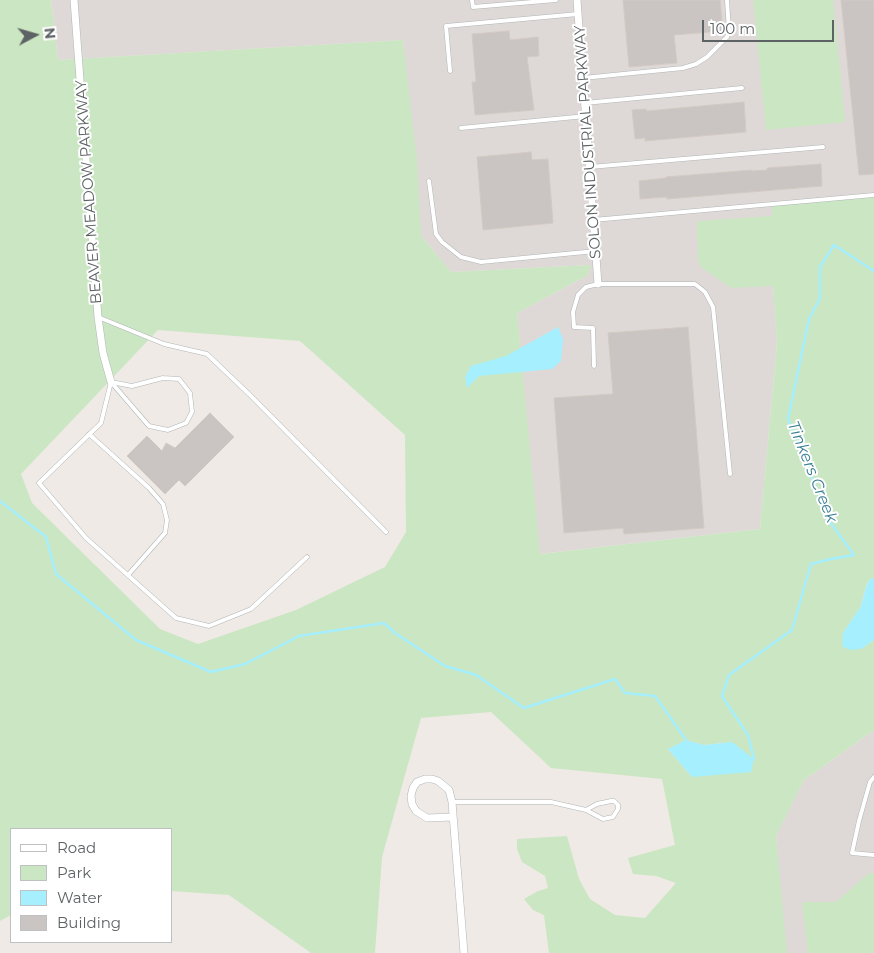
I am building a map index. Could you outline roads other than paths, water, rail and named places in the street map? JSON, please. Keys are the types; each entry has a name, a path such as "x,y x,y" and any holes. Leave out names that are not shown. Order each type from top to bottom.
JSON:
{"street":[{"name":"BEAVER MEADOW PARKWAY","path":"74,0 98,317 103,353 111,382"},
{"name":"SOLON INDUSTRIAL PARKWAY","path":"577,0 598,284"},
{"path":"453,817 428,818 416,811 412,804 411,796 417,782 425,779 438,780 449,790 452,802 464,953"}],"lane":[{"path":"472,0 473,7 556,0"},
{"path":"583,78 683,68 696,64 707,58 727,37 729,32 727,0"},
{"path":"450,71 446,26 578,14"},
{"path":"585,103 742,88"},
{"path":"461,128 586,116"},
{"path":"590,167 823,147"},
{"path":"429,181 436,234 442,242 461,257 481,262 596,251"},
{"path":"593,220 874,195"},
{"path":"594,366 593,328 574,327 573,312 578,295 586,287 598,284 695,284 705,292 713,307 730,474"},
{"path":"98,317 164,344 207,354 386,532"},
{"path":"163,378 179,379 190,393 192,412 186,423 168,430 149,426 111,382 132,386 163,378"},
{"path":"111,382 101,423 39,483 86,538 176,618 209,626 251,609 307,557"},
{"path":"90,434 149,488 163,504 168,520 166,533 128,575"},
{"path":"874,777 870,782 863,806 852,853 874,856"},
{"path":"452,802 551,802 586,810 603,819 616,813 618,805 611,801 597,804 586,810"}],"water":[{"path":"558,327 563,339 561,361 552,369 479,376 467,388 465,377 471,366 506,356"},
{"path":"874,578 874,640 861,649 850,650 842,646 843,633 861,606 870,579"},
{"path":"686,740 704,745 732,742 754,759 751,772 692,777 668,749"}],"waterway":[{"name":"Tinkers Creek","path":"754,759 748,735 722,696 729,675 792,630 811,564 854,555 830,522 788,419 809,319 820,298 820,267 834,245 874,271"},
{"name":"Tinkers Creek","path":"0,501 46,537 56,574 136,640 211,672 245,664 299,636 384,623 395,633 445,666 476,675 524,708 615,679 625,693 655,696 686,740"}]}
